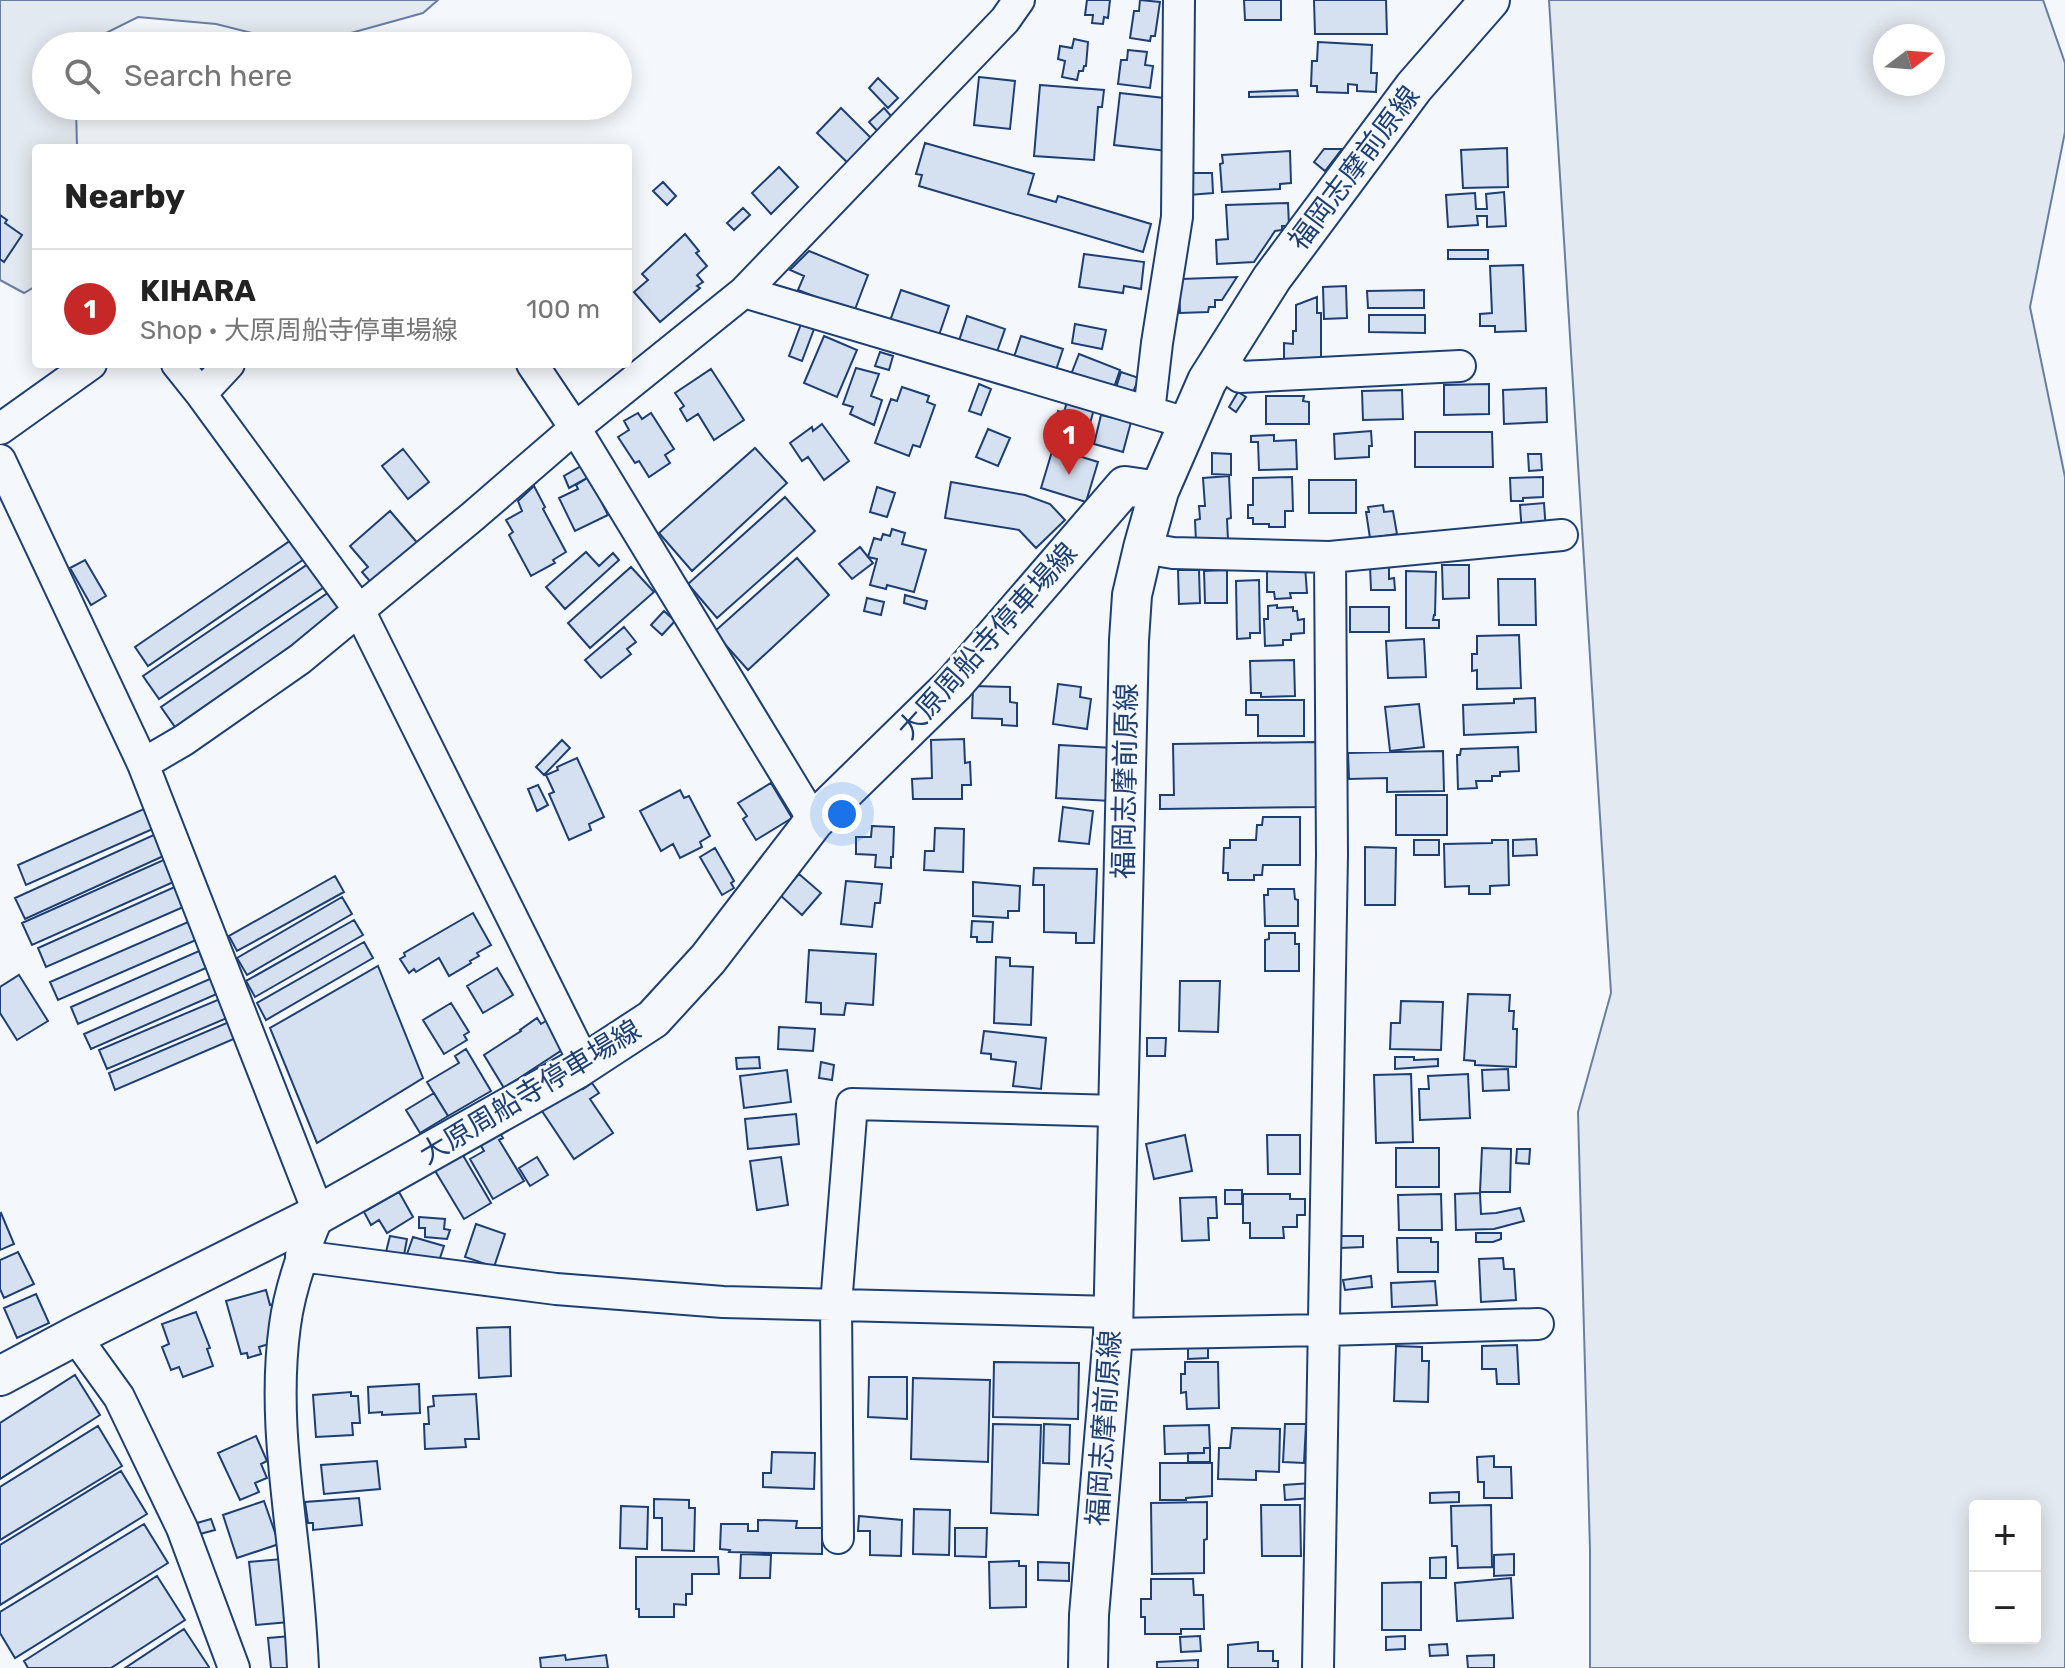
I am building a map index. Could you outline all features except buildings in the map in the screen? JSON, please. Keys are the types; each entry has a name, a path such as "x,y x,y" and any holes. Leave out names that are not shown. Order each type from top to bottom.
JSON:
{"main road":[{"name":"福岡志摩前原線","path":"1088,1668 1089,1615 1113,1323 1129,640 1132,595 1143,548 1159,491 1187,423 1219,361 1272,278 1405,99 1490,0"},
{"name":"大原周船寺停車場線","path":"0,1376 319,1214 585,1064 653,1019 708,959 814,821 954,684 1125,486 1159,491"}],"street":[{"path":"143,764 184,740 300,659 575,428 744,292 1005,20 1019,0"},
{"path":"1149,412 1177,217 1179,0"},
{"path":"744,292 1187,423"},
{"path":"1219,361 1240,377 1460,366"},
{"path":"0,429 85,368"},
{"path":"180,368 359,610 585,1064"},
{"path":"201,394 225,368"},
{"path":"535,368 575,428 814,821"},
{"path":"0,460 143,764 319,1214 301,1256 285,1323 279,1397 303,1668"},
{"path":"1143,548 1173,553 1330,557 1562,535"},
{"path":"1318,1668 1332,854 1330,557"},
{"path":"838,1538 836,1305 852,1104 1118,1111"},
{"path":"301,1256 556,1289 723,1302 836,1305 1113,1323 1325,1330 1538,1324"},
{"path":"75,1336 119,1397 138,1436 182,1528 234,1668"}],"shaded area":[{"path":"0,0 438,0 423,13 354,32 248,32 216,24 138,17 108,32 32,32 32,120 76,120 77,144 32,144 32,288 24,293 0,280"},
{"path":"1549,0 2043,0 2065,63 2065,132 2030,307 2065,477 2065,1668 1590,1668 1590,1550 1578,1112 1611,993"}],"place":[{"name":"KIHARA","path":"1069,475"}]}
